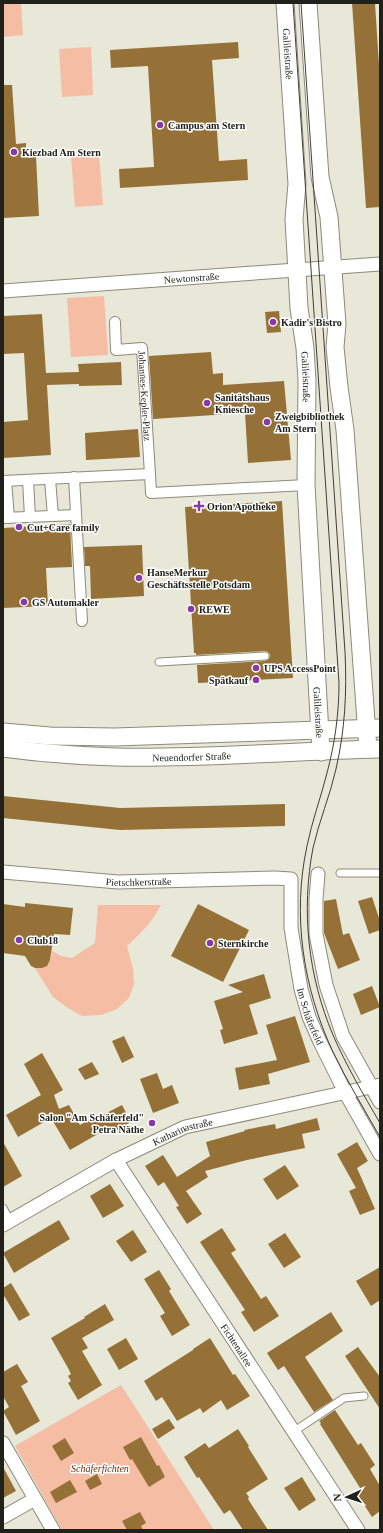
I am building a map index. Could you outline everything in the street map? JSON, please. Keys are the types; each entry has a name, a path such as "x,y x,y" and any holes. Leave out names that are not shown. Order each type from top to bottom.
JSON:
{"street":[{"name":"Galileistraße","path":"285,3 297,184 294,219 301,328 305,348 307,381 306,485 321,752"},
{"path":"308,3 320,178 329,218 337,324 335,347 345,430 374,749"},
{"name":"Newtonstraße","path":"3,291 380,264"},
{"name":"Johannes-Kepler-Platz","path":"115,322 116,350 142,348 151,493 306,485"},
{"path":"76,515 6,518 5,481 150,474"},
{"path":"74,477 82,621"},
{"path":"50,478 53,516"},
{"path":"28,480 30,517"},
{"name":"Neuendorfer Straße","path":"3,732 50,736 115,737 373,728"},
{"name":"Neuendorfer Straße","path":"3,748 49,754 114,757 255,755 374,749"},
{"name":"Pietschkerstraße","path":"3,872 118,882 275,878"},
{"path":"318,874 316,934 326,985 343,1036 376,1086 380,1102"},
{"name":"Im Schäferfeld","path":"275,878 291,879 291,928 300,989 309,1017 345,1092 380,1154"},
{"name":"Katharinastraße","path":"7,1223 116,1160 185,1127 376,1086"},
{"name":"Fichtenallee","path":"116,1160 358,1530"},
{"path":"3,1443 53,1530"},
{"path":"3,1517 35,1499"}],"lane":[{"path":"159,662 265,656"},
{"path":"340,874 380,873"},
{"path":"3,1208 7,1223"},
{"path":"294,1432 344,1398 364,1396"}],"green space":[{"path":"3,3 21,3 23,35 3,37"},
{"path":"91,47 93,95 62,97 59,49"},
{"path":"99,154 103,205 75,207 71,156"},
{"path":"104,296 108,355 71,357 67,298"},
{"path":"98,905 161,905 146,927 127,946 133,969 134,984 129,998 117,1009 101,1015 82,1016 53,997 35,968 43,968 48,964 51,959 52,951 61,956 72,958 95,943"},
{"name":"Schäferfichten","path":"121,1385 214,1530 62,1530 15,1446"}],"building":[{"path":"352,3 375,3 380,80 380,207 366,208"},
{"path":"238,42 239,58 212,60 219,161 247,159 248,180 120,188 119,169 154,167 148,66 111,68 110,50"},
{"name":"Kiezbad Am Stern","path":"3,85 12,85 16,144 26,143 26,157 36,156 39,216 3,218"},
{"name":"Kadir's Bistro","path":"279,311 281,332 267,333 265,312"},
{"path":"42,314 46,373 79,372 78,364 121,362 122,385 47,385 51,455 3,458 3,422 28,420 24,353 3,354 3,316"},
{"path":"211,352 213,374 223,373 223,385 284,381 291,460 248,463 245,413 153,419 149,356"},
{"path":"138,429 140,457 86,460 85,433"},
{"path":"282,501 293,678 198,683 197,665 265,661 269,659 270,655 265,651 196,655 196,653 194,653 185,507"},
{"path":"70,524 72,567 46,568 48,606 3,608 3,528"},
{"path":"142,545 144,596 91,599 90,566 85,566 84,547"},
{"path":"3,796 120,808 285,804 285,826 120,830 3,818"},
{"path":"372,897 380,921 380,930 369,934 358,901"},
{"path":"336,899 343,935 349,933 360,960 338,969 324,933 324,901"},
{"name":"Club18","path":"25,903 73,908 70,935 54,934 50,960 47,966 42,968 35,968 31,966 25,956 3,953 3,904 25,907"},
{"name":"Sternkirche","path":"198,904 249,930 223,982 171,956"},
{"path":"264,974 271,998 249,1005 258,1034 224,1044 220,1030 223,1029 214,1001 243,992 228,985"},
{"path":"372,986 380,1007 361,1015 353,994"},
{"path":"295,1016 310,1062 268,1074 270,1084 239,1090 235,1068 277,1060 266,1025"},
{"path":"124,1036 134,1057 122,1063 112,1041"},
{"path":"42,1053 63,1090 54,1095 59,1109 69,1105 80,1125 122,1105 131,1122 113,1132 110,1127 70,1150 51,1118 18,1137 6,1115 41,1095 24,1064"},
{"path":"92,1062 99,1074 85,1080 78,1069"},
{"path":"157,1073 163,1089 172,1085 179,1103 153,1113 140,1079"},
{"path":"317,1118 320,1130 302,1134 305,1148 247,1160 205,1171 208,1177 186,1191 202,1214 187,1224 176,1207 179,1206 164,1182 158,1186 145,1166 163,1155 177,1177 210,1156 206,1142 245,1131 244,1130 275,1124 276,1129"},
{"path":"3,1142 22,1176 3,1187"},
{"path":"357,1142 368,1161 357,1168 375,1209 360,1215 349,1191 356,1188 337,1154"},
{"path":"285,1165 299,1186 277,1200 263,1179"},
{"path":"110,1184 124,1206 103,1218 90,1196"},
{"path":"59,1220 70,1239 14,1273 3,1253"},
{"path":"222,1228 236,1250 231,1253 261,1299 266,1296 279,1316 254,1332 241,1312 245,1310 200,1242"},
{"path":"133,1230 147,1252 131,1262 116,1241"},
{"path":"285,1233 301,1257 284,1268 268,1244"},
{"path":"380,1267 380,1300 371,1306 356,1281"},
{"path":"159,1270 171,1289 169,1291 190,1325 172,1336 160,1316 165,1313 144,1279"},
{"path":"11,1283 30,1315 19,1321 3,1294 3,1288"},
{"path":"105,1304 114,1320 82,1338 88,1348 82,1351 102,1385 78,1400 68,1383 71,1381 68,1376 71,1374 51,1338"},
{"path":"331,1312 343,1331 305,1357 333,1400 314,1412 284,1366 278,1370 267,1353"},
{"path":"126,1338 138,1359 119,1370 107,1349"},
{"path":"210,1338 233,1375 235,1374 250,1396 227,1410 221,1400 203,1413 200,1408 177,1421 162,1397 156,1401 144,1381"},
{"path":"358,1347 380,1377 380,1409 345,1356"},
{"path":"17,1364 28,1382 21,1386 40,1421 16,1435 3,1411 9,1407 3,1396 3,1372"},
{"path":"335,1410 358,1445 361,1443 375,1465 370,1469 380,1486 380,1511 372,1517 357,1494 362,1491 320,1424 321,1423 319,1421"},
{"path":"169,1419 175,1428 158,1439 152,1429"},
{"path":"238,1429 268,1479 246,1493 249,1497 248,1499 268,1530 243,1530 230,1510 224,1514 199,1477 197,1478 184,1457 205,1443 209,1448"},
{"path":"141,1437 157,1466 159,1465 165,1477 149,1487 132,1459 130,1460 123,1447"},
{"path":"65,1438 74,1453 61,1461 52,1446"},
{"path":"3,1467 16,1491 3,1498"},
{"path":"97,1474 102,1484 90,1490 85,1481"},
{"path":"302,1477 316,1500 299,1511 284,1488"},
{"path":"70,1480 77,1492 56,1503 50,1492"},
{"path":"140,1512 146,1523 141,1526 143,1530 127,1530 122,1521"}],"tram line":[{"path":"293,3 339,683 336,728 332,750 325,782 307,846 301,898 301,925 303,951 308,977 314,1003 323,1028 344,1074 380,1137"},
{"path":"301,3 346,682 345,711 339,754 334,779 315,838 309,872 307,919 313,967 324,1013 349,1068 380,1123"}],"place":[{"name":"Campus am Stern","path":"160,125"},
{"name":"Kiezbad Am Stern","path":"14,152"},
{"name":"Kadir's Bistro","path":"273,322"},
{"name":"Sanitätshaus Kniesche","path":"207,403"},
{"name":"Zweigbibliothek Am Stern","path":"267,422"},
{"name":"Orion Apotheke","path":"199,506"},
{"name":"Cut+Care family","path":"19,527"},
{"name":"HanseMerkur Geschäftsstelle Potsdam","path":"139,578"},
{"name":"GS Automakler","path":"24,602"},
{"name":"REWE","path":"191,609"},
{"name":"UPS AccessPoint","path":"256,668"},
{"name":"Spätkauf","path":"256,680"},
{"name":"Club18","path":"19,940"},
{"name":"Sternkirche","path":"210,943"},
{"name":"Salon \"Am Schäferfeld\" Petra Näthe","path":"152,1123"}]}
